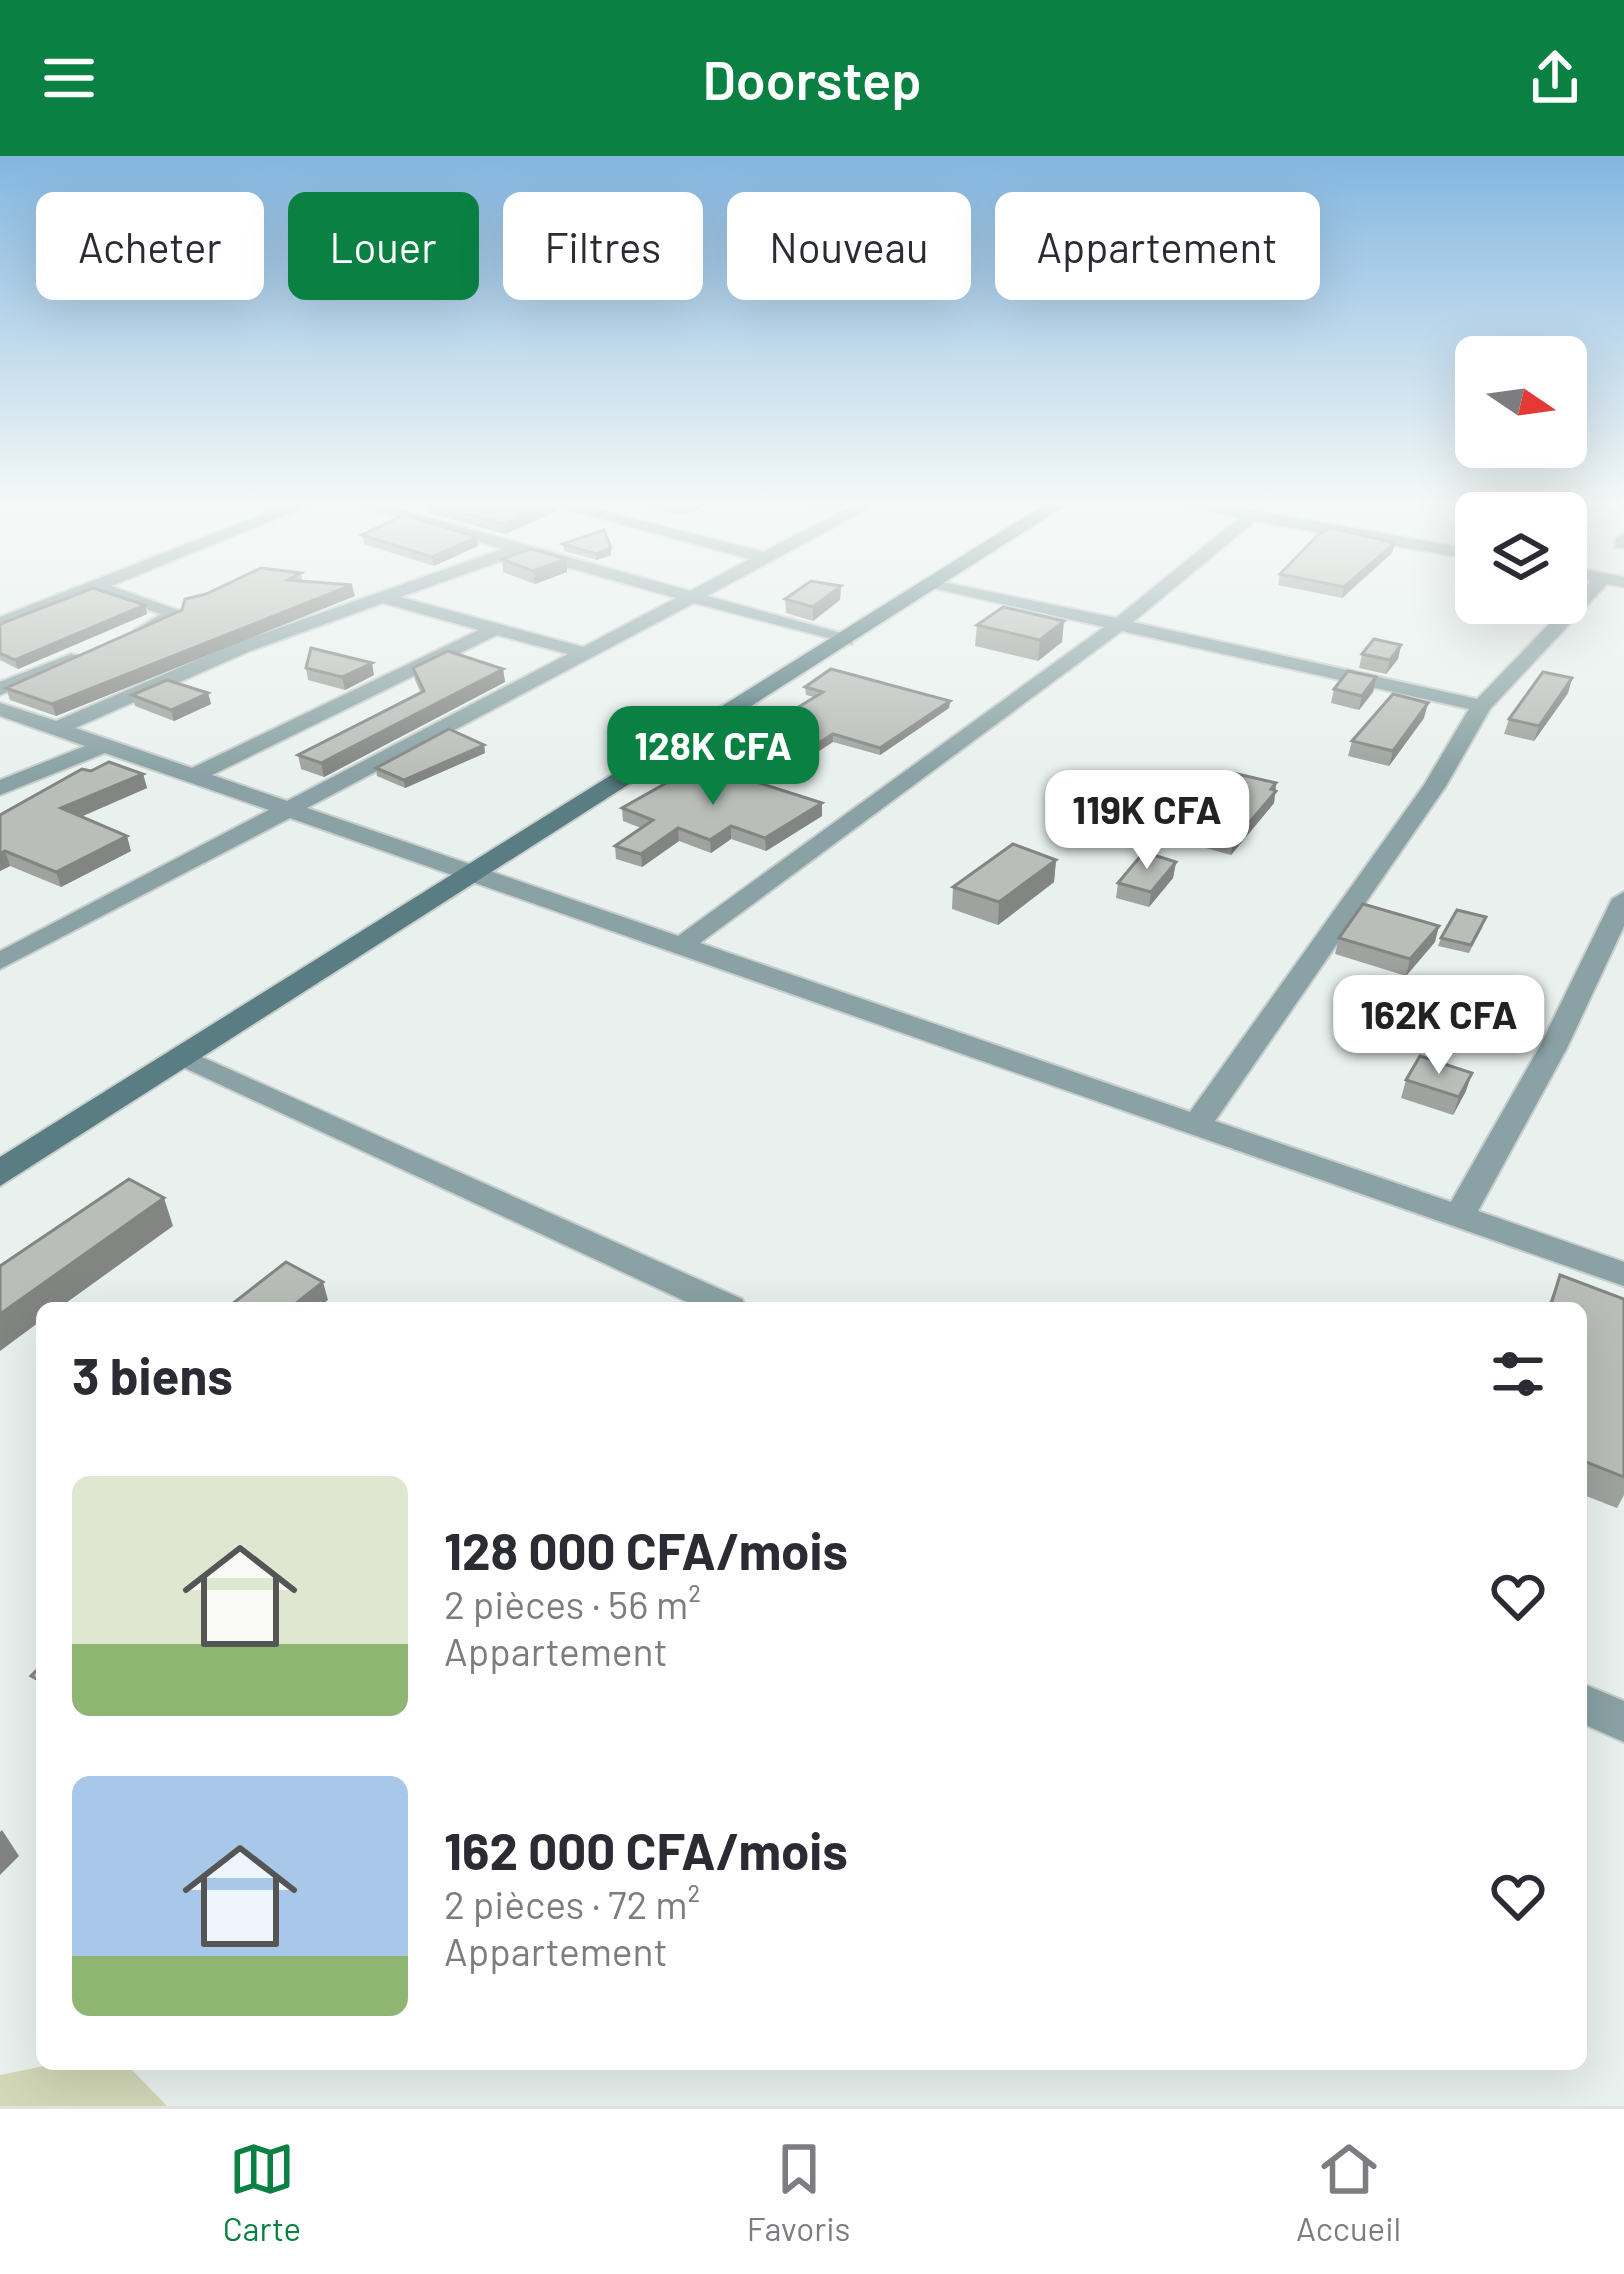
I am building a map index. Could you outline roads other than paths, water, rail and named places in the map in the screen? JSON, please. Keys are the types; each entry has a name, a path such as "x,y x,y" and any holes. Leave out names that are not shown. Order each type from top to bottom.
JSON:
{"main road":[{"path":"0,1174 920,592"}],"street":[{"path":"0,623 79,592"},
{"path":"112,592 177,613 129,636"},
{"path":"56,729 243,647 394,592"},
{"path":"674,592 845,640"},
{"path":"0,961 701,592"},
{"path":"976,592 1481,706"},
{"path":"683,944 1158,592"},
{"path":"1198,1123 1435,786 1481,706 1601,592"},
{"path":"379,597 585,653"},
{"path":"195,775 496,629"},
{"path":"0,689 108,645"},
{"path":"0,709 1624,1274"},
{"path":"0,788 102,746"},
{"path":"1460,1215 1552,1048 1624,899"},
{"path":"184,1057 717,1302"},
{"path":"1587,1705 1624,1722"}]}
